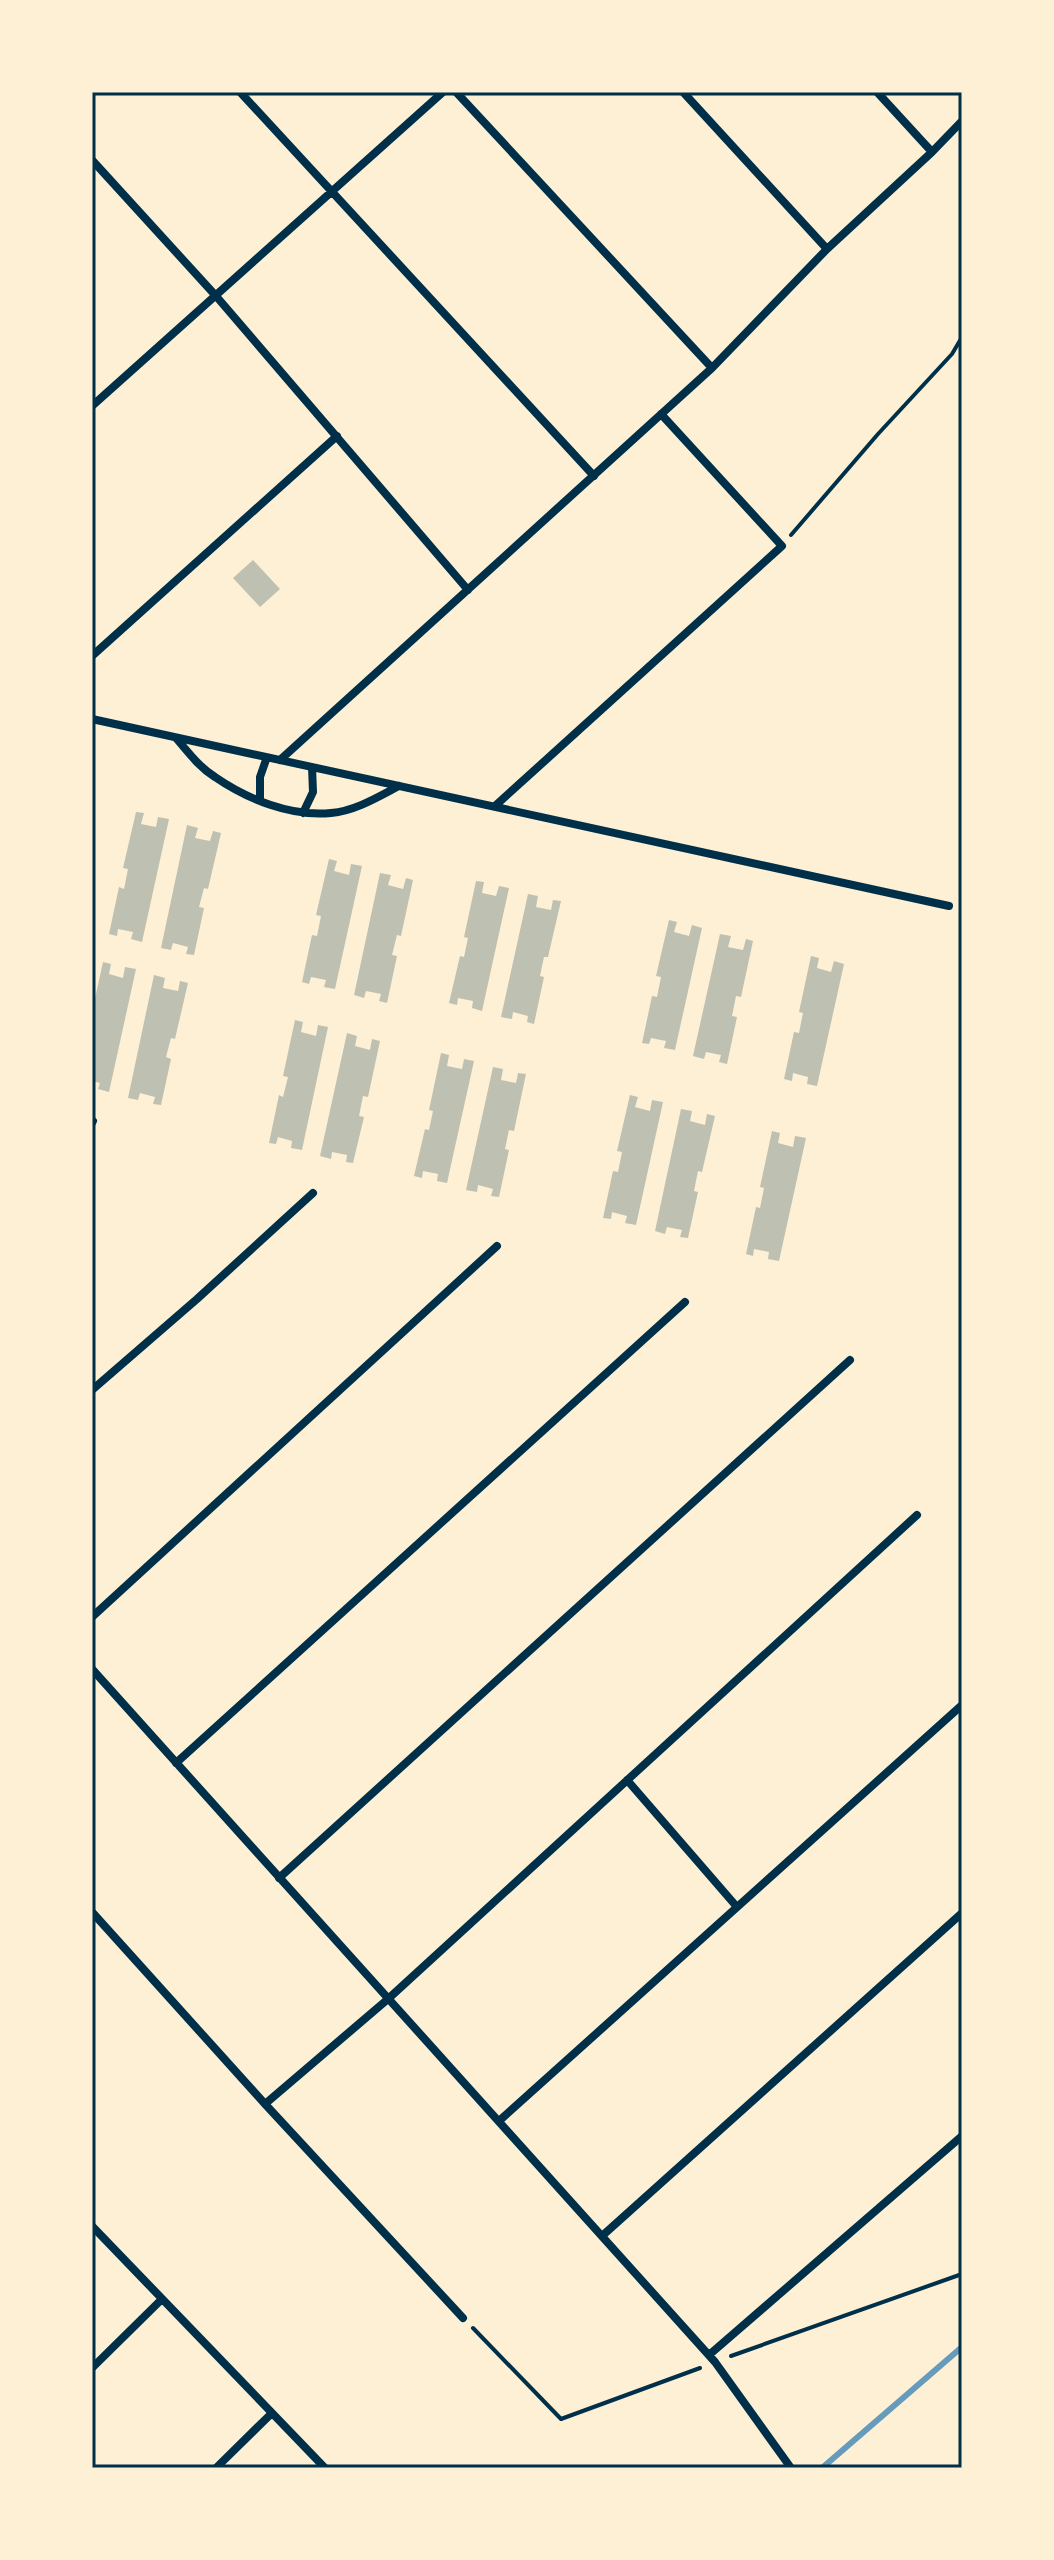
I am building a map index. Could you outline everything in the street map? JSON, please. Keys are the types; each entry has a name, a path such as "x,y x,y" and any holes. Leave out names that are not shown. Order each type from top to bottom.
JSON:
{"street":[{"path":"240,92 594,476"},
{"path":"92,406 443,92"},
{"path":"456,92 712,368"},
{"path":"683,92 827,249"},
{"path":"877,92 932,152"},
{"path":"280,760 712,368 827,249 962,121"},
{"path":"92,161 216,296 468,590"},
{"path":"495,806 782,546 661,414"},
{"path":"92,656 337,436"},
{"path":"92,719 949,906"},
{"path":"176,737 214,777 260,801 303,813 332,813 367,803 399,786"},
{"path":"260,801 260,777 267,757"},
{"path":"303,813 313,792 312,767"},
{"path":"92,1390 313,1193"},
{"path":"92,1617 497,1246"},
{"path":"176,1763 685,1302"},
{"path":"279,1878 850,1360"},
{"path":"265,2104 388,1999 917,1515"},
{"path":"92,1669 712,2358 791,2468"},
{"path":"499,2121 962,1705"},
{"path":"627,1780 737,1907"},
{"path":"92,1912 463,2318"},
{"path":"602,2236 962,1913"},
{"path":"712,2358 962,2136"},
{"path":"92,2226 325,2468"},
{"path":"92,2368 162,2299"},
{"path":"216,2468 272,2413"}],"path":[{"path":"782,546 952,354 962,337"},
{"path":"463,2318 561,2419 712,2358 962,2274"}],"building":[{"path":"253,560 280,589 260,607 233,578"},
{"path":"136,812 144,813 141,824 156,827 158,817 169,819 142,942 131,939 133,932 118,929 117,936 109,934 119,887 124,889 128,869 123,868"},
{"path":"187,825 198,828 195,838 210,841 213,831 221,833 208,889 204,888 199,907 204,908 194,955 186,954 188,947 173,943 171,950 161,948"},
{"path":"329,859 337,861 334,871 349,875 351,864 362,866 335,989 324,987 326,980 311,977 309,984 302,982 312,935 317,936 321,916 316,915"},
{"path":"380,873 391,875 388,885 403,889 406,878 413,880 401,936 397,935 392,955 397,956 387,1003 379,1001 381,994 366,991 364,998 354,995"},
{"path":"476,881 484,882 482,893 496,896 499,886 509,888 482,1011 472,1008 473,1001 458,998 457,1005 449,1003 460,956 464,957 468,938 464,937"},
{"path":"528,894 538,896 536,907 551,910 553,900 561,901 548,957 544,957 540,976 544,977 534,1024 527,1022 528,1016 513,1012 512,1019 501,1017"},
{"path":"669,920 677,922 674,932 689,936 692,925 702,928 675,1050 664,1048 666,1041 651,1038 649,1044 642,1043 652,996 657,997 661,977 656,976"},
{"path":"720,934 731,936 728,947 743,950 746,939 753,941 741,997 736,996 732,1016 737,1017 727,1064 719,1062 721,1055 706,1052 704,1059 693,1056"},
{"path":"811,956 819,958 817,968 831,972 834,961 844,964 817,1086 807,1084 808,1077 793,1073 792,1081 784,1079 794,1032 799,1033 803,1013 799,1012"},
{"path":"103,962 111,964 109,974 123,978 125,967 136,969 109,1092 98,1089 100,1083 92,1081 95,1019 92,1012"},
{"path":"154,975 165,978 163,988 178,991 180,981 188,983 175,1039 171,1038 166,1057 171,1059 161,1105 153,1104 155,1097 140,1093 138,1100 128,1098"},
{"path":"295,1020 303,1022 301,1032 316,1036 318,1025 328,1027 302,1150 291,1148 292,1141 278,1137 276,1144 269,1143 279,1095 283,1097 288,1077 283,1076"},
{"path":"347,1033 357,1036 355,1046 370,1050 372,1039 380,1041 368,1097 363,1096 359,1116 364,1117 353,1163 346,1162 347,1155 332,1152 331,1159 320,1156"},
{"path":"441,1053 449,1055 447,1066 462,1069 464,1059 474,1061 447,1183 437,1181 438,1174 423,1171 422,1178 414,1176 425,1129 429,1130 433,1111 429,1110"},
{"path":"493,1067 503,1069 501,1080 516,1083 518,1073 526,1074 514,1131 509,1130 505,1149 509,1150 499,1197 491,1196 493,1189 478,1185 477,1192 466,1190"},
{"path":"630,1095 638,1097 635,1107 650,1111 652,1100 663,1102 636,1225 625,1223 627,1216 612,1212 611,1219 603,1218 613,1171 618,1172 622,1152 617,1151"},
{"path":"681,1109 692,1111 690,1121 705,1125 707,1114 715,1116 702,1172 698,1171 694,1191 698,1192 688,1238 680,1237 682,1230 667,1227 665,1234 655,1231"},
{"path":"772,1131 780,1133 778,1143 793,1147 795,1136 806,1138 779,1261 768,1259 769,1252 754,1249 753,1256 746,1254 756,1207 760,1208 764,1188 760,1187"}],"waterway":[{"path":"822,2468 962,2347"}]}
